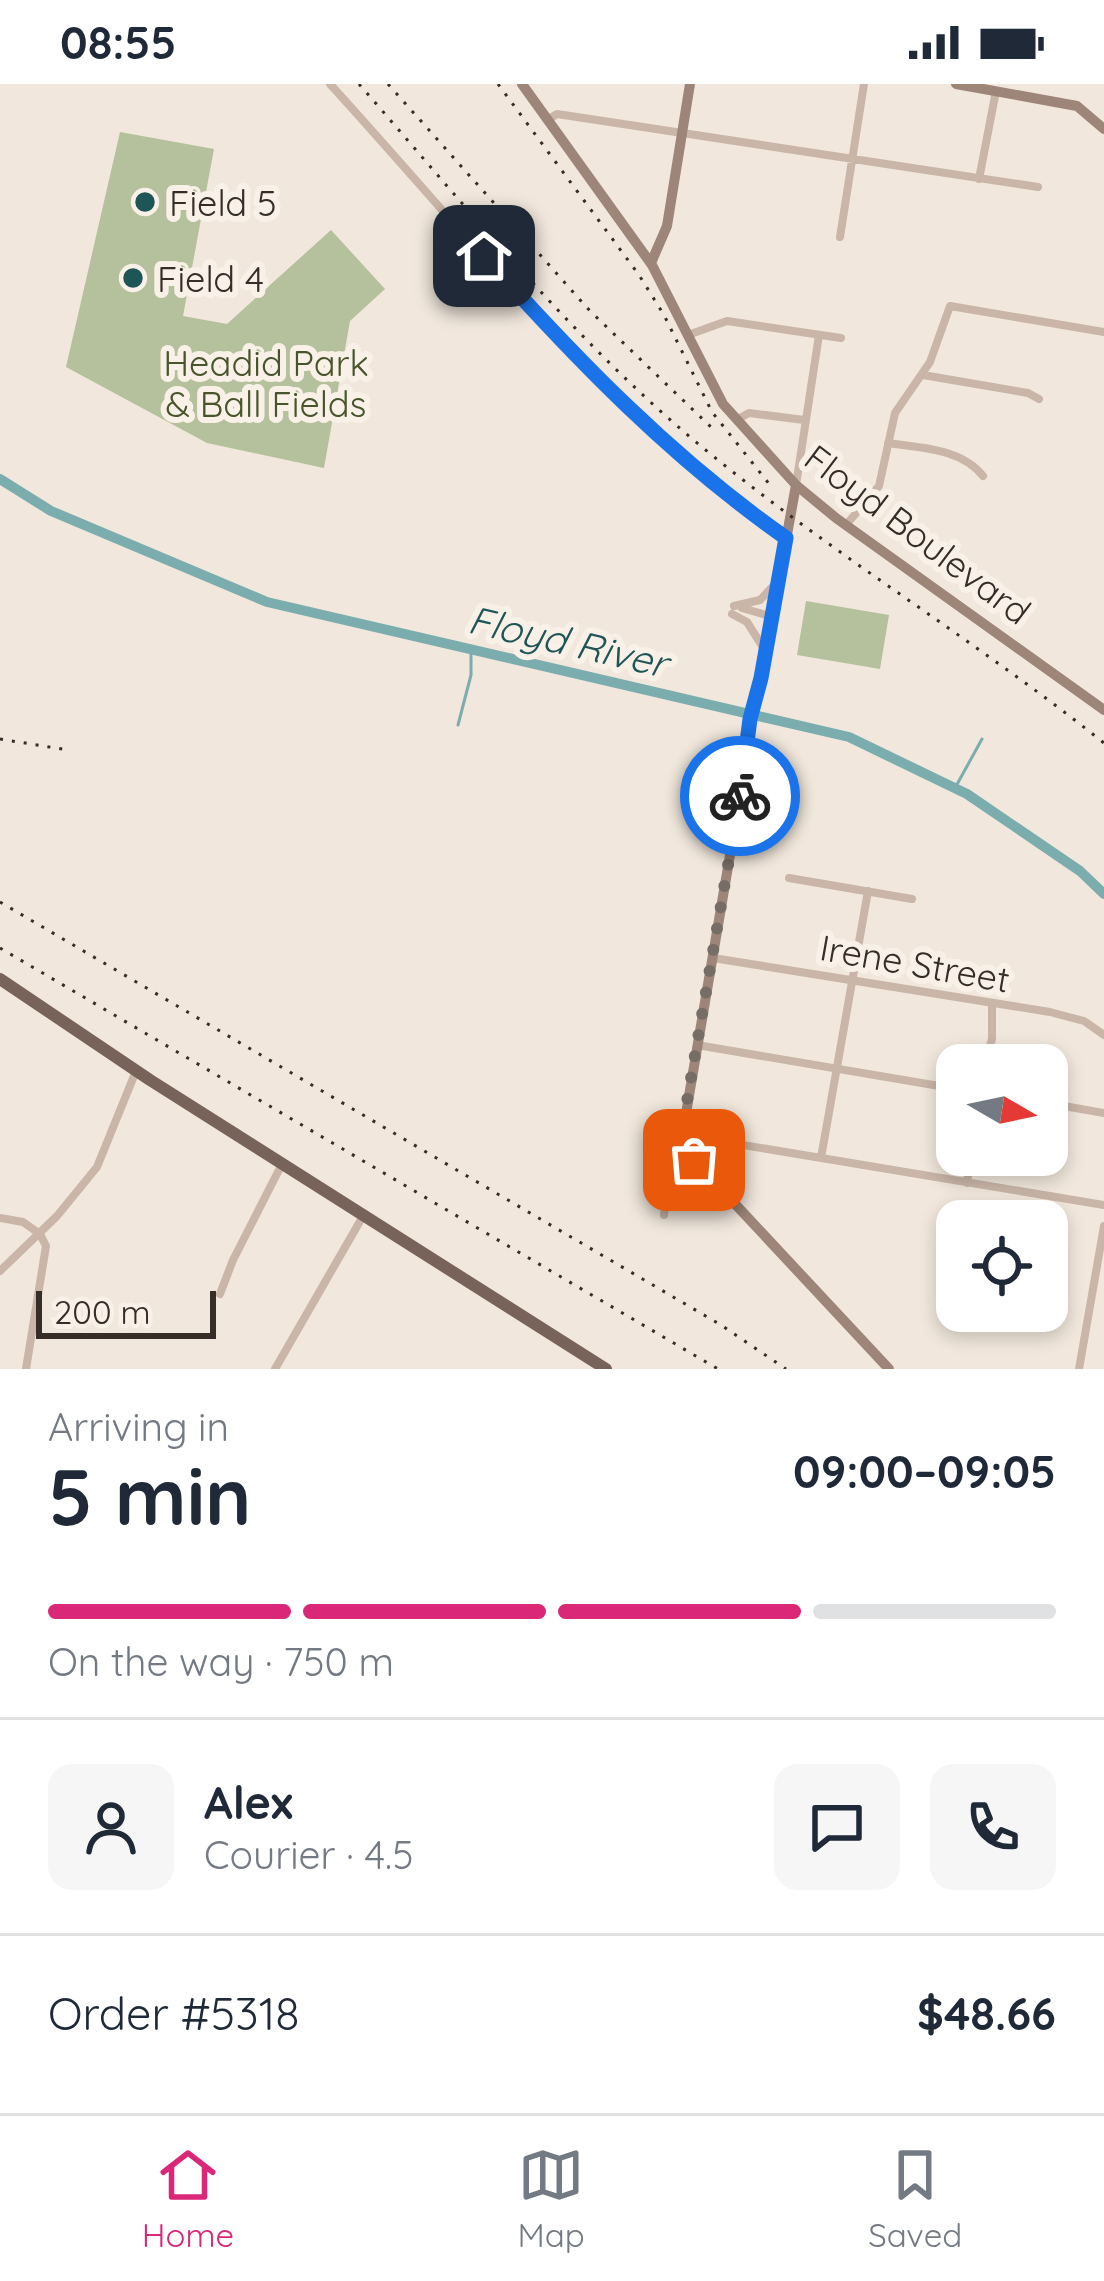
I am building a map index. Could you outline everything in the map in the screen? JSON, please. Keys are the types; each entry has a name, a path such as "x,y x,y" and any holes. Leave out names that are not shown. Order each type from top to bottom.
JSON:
{"main road":[{"name":"Floyd Boulevard","path":"522,84 651,263 723,404 736,420 796,484 845,525 1104,710"},
{"path":"651,263 667,226 690,84"},
{"path":"956,84 1077,106 1104,129"},
{"path":"796,484 750,719 682,1138 694,1160 890,1369"},
{"path":"0,979 136,1071 606,1369"}],"street":[{"path":"331,84 538,316 632,413 725,496 786,538"},
{"path":"840,237 864,84"},
{"path":"979,179 993,88"},
{"path":"549,119 556,113 1038,187"},
{"path":"845,525 879,486 899,404 922,375 950,306 1104,332"},
{"path":"688,335 728,321 841,338"},
{"path":"796,484 819,334"},
{"path":"922,375 1028,393 1039,399"},
{"path":"736,420 749,413 804,420"},
{"path":"888,442 952,454 975,466 982,476"},
{"path":"772,622 734,606 760,600 779,580"},
{"path":"766,652 747,622 732,614 772,622"},
{"path":"789,878 912,899"},
{"path":"821,1158 868,891"},
{"name":"Irene Street","path":"712,958 1071,1017 1104,1035"},
{"path":"991,1004 991,1044"},
{"path":"696,1045 936,1085"},
{"path":"0,1271 40,1234 97,1167 136,1071"},
{"path":"1068,1107 1104,1113"},
{"path":"664,1215 673,1153 682,1138 1104,1205"},
{"path":"220,1294 232,1260 282,1164"},
{"path":"967,1183 968,1176"},
{"path":"275,1369 363,1216"},
{"path":"0,1218 23,1222 40,1234 46,1246 26,1369"},
{"path":"1079,1369 1104,1226"}],"green space":[{"name":"Headid Park & Ball Fields","path":"120,132 214,149 183,316 227,324 331,230 385,289 350,321 324,468 207,443 66,367"},
{"path":"806,601 889,615 880,669 797,655"}],"waterway":[{"name":"Floyd River","path":"0,479 51,511 267,602 849,737 967,794 1080,871 1104,894"},
{"path":"458,725 471,675 471,651"},
{"path":"955,788 982,739"}],"railway":[{"path":"359,84 523,273 655,406 751,486 1104,743"},
{"path":"388,84 590,311 713,429"},
{"path":"498,84 639,275 712,412 770,485"},
{"path":"0,739 68,750"},
{"path":"0,902 721,1325 786,1369"},
{"path":"0,948 718,1369"}],"way so far":[{"path":"694,1160 682,1130 740,796"}],"place":[{"name":"Field 5","path":"145,202"},
{"name":"Field 4","path":"133,278"}],"route":[{"path":"484,256 646,427 725,496 786,538 746,741 740,796"}]}
